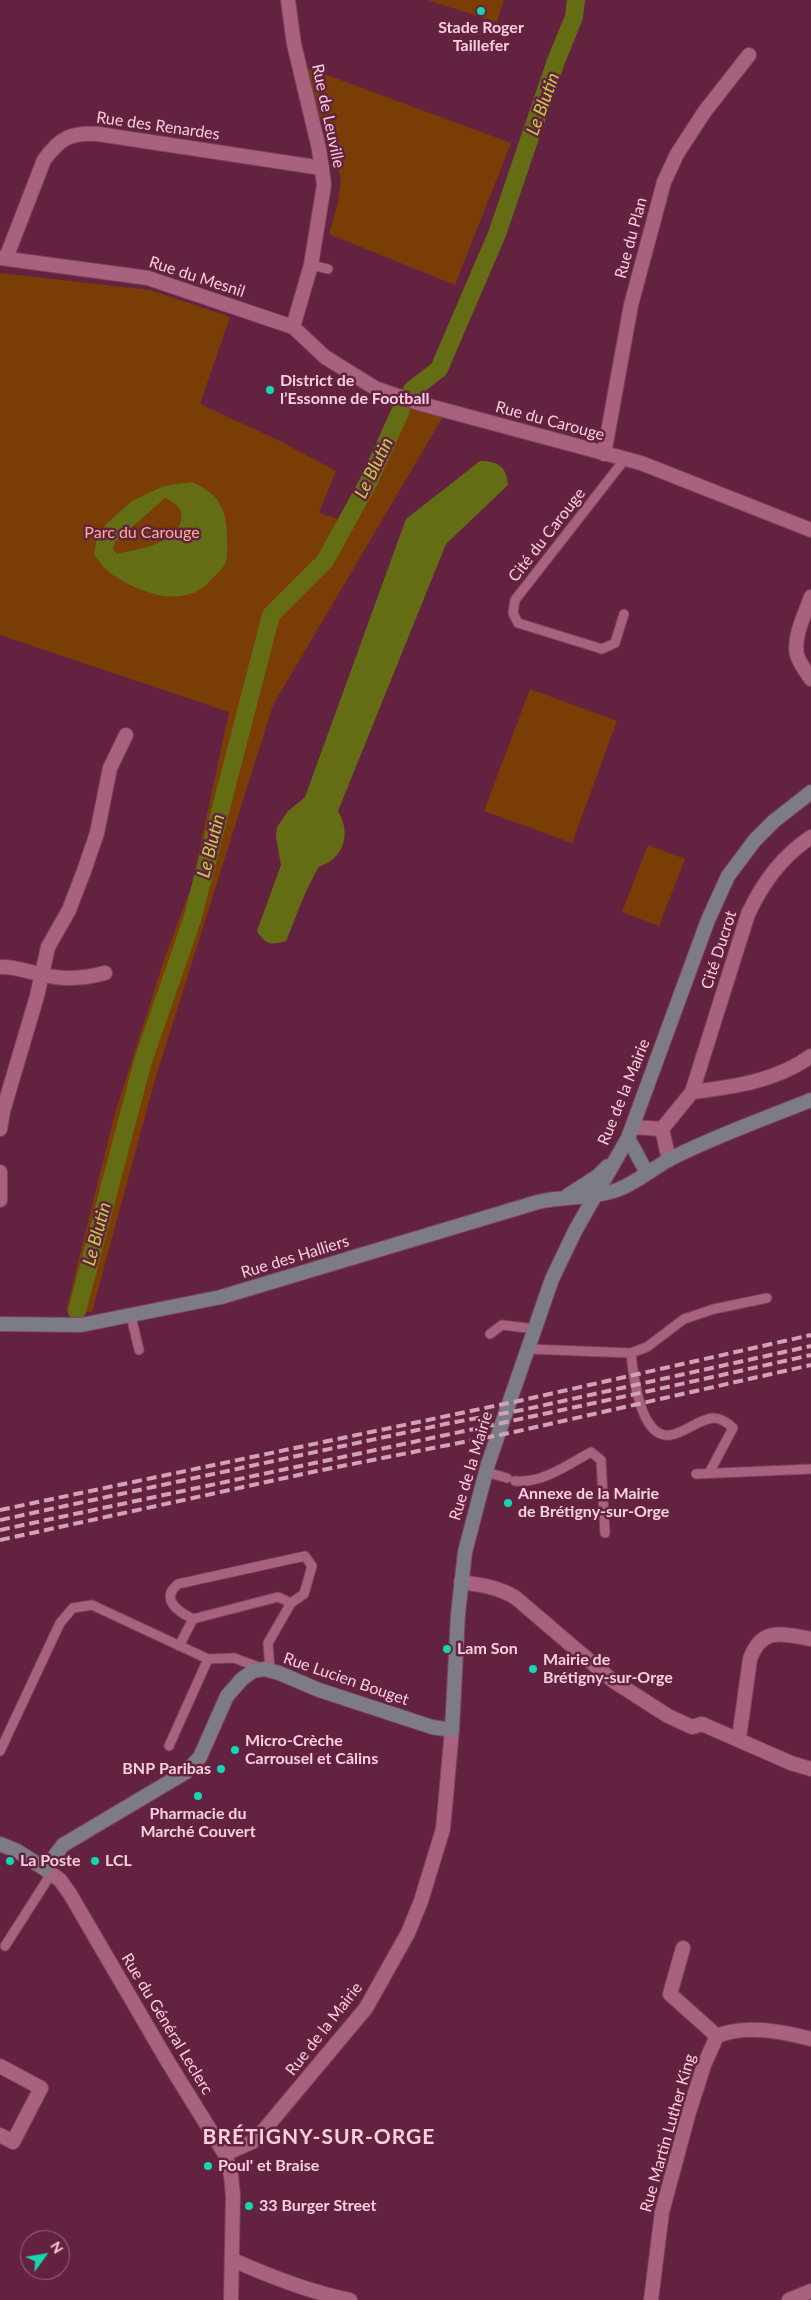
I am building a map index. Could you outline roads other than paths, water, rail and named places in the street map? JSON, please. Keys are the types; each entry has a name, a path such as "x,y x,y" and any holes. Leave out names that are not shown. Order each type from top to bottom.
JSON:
{"main road":[{"name":"Rue de la Mairie","path":"452,1730 461,1582 465,1552 486,1472 534,1329 560,1261 630,1133 708,920 725,882 755,840 774,821 811,792"},
{"name":"Rue des Halliers","path":"0,1324 81,1325 131,1316 220,1297 538,1202 567,1196 595,1197 619,1190 675,1157 730,1131 811,1100"},
{"path":"630,1133 647,1173"},
{"path":"567,1196 598,1176 616,1159"},
{"name":"Rue Lucien Bouget","path":"48,1872 63,1845 186,1772 194,1765 200,1756 227,1696 242,1679 253,1671 267,1670 319,1690 432,1727 452,1730"},
{"name":"Rue du Général Leclerc","path":"0,1844 17,1851 48,1872"}],"street":[{"name":"Rue de Leuville","path":"288,0 294,44 319,148 324,185 324,197 311,265 293,326"},
{"name":"Rue du Plan","path":"604,454 631,305 667,175 676,154 705,111 748,55"},
{"name":"Rue des Renardes","path":"3,258 44,160 54,146 71,135 83,133 98,134 322,168"},
{"name":"Rue du Mesnil","path":"3,258 148,278 293,326"},
{"name":"Rue du Carouge","path":"293,326 325,357 375,388 418,403 626,459 673,475 811,530"},
{"path":"811,597 798,636 797,649 800,662 811,679"},
{"path":"0,1129 48,947 69,910 84,871 97,833 110,768 126,735"},
{"name":"Cité Ducrot","path":"662,1129 692,1092 748,914 769,877 794,850 811,837"},
{"path":"0,967 8,966 42,975 84,979 105,973"},
{"path":"692,1092 752,1082 779,1073 811,1056"},
{"path":"630,1133 662,1129 675,1157"},
{"path":"0,1172 0,1200"},
{"path":"461,1582 498,1589 516,1598 612,1680 668,1716 692,1727 702,1724 739,1738 791,1763 811,1769"},
{"path":"739,1738 750,1658 754,1648 760,1640 772,1634 811,1639"},
{"name":"Rue de la Mairie","path":"225,2154 252,2142 264,2130 353,2026 387,1974 408,1933 421,1901 443,1829 452,1730"},
{"name":"Rue du Général Leclerc","path":"48,1872 60,1880 70,1894 168,2062 225,2154 232,2182 233,2260 231,2300"},
{"path":"683,1948 670,1994 717,2036 730,2031 747,2030 777,2032 811,2038"},
{"name":"Rue Martin Luther King","path":"651,2300 662,2212 689,2112 704,2065 717,2036"},
{"path":"0,2066 40,2088 13,2142 0,2135"},
{"path":"233,2260 273,2277 317,2292 350,2300"},
{"path":"789,2300 811,2291"}],"lane":[{"path":"311,265 328,269"},
{"name":"Cité du Carouge","path":"624,614 615,643 602,649 518,623 514,613 515,600 626,459"},
{"path":"528,1349 631,1353 647,1347 684,1319 767,1298"},
{"path":"131,1316 139,1350"},
{"path":"490,1334 502,1325 534,1329"},
{"path":"631,1353 645,1418 651,1428 660,1434 671,1435 713,1418 726,1421 733,1428 709,1473"},
{"path":"486,1472 524,1482 554,1473 591,1452 601,1460 605,1533"},
{"path":"696,1474 811,1469"},
{"path":"0,1751 60,1623 73,1608 92,1605 208,1659 234,1658 267,1670 268,1643 291,1603 304,1594 312,1566 305,1556 178,1584 170,1591 169,1596 173,1604 183,1614 192,1619 278,1597 291,1603"},
{"path":"180,1646 192,1619"},
{"path":"169,1746 208,1659"},
{"path":"5,1946 48,1872"}],"waterway":[{"name":"Le Blutin","path":"412,390 439,369 497,234 556,61 574,17 576,0"},
{"name":"Le Blutin","path":"77,1311 143,1061 192,920 271,615 325,561 369,481 401,410"}],"railway":[{"path":"0,1510 523,1400 811,1335"},
{"path":"0,1520 450,1423 522,1410 811,1346"},
{"path":"0,1530 811,1355"},
{"path":"0,1540 317,1471 514,1432 811,1365"}],"place":[{"name":"Stade Roger Taillefer","path":"481,11"},
{"name":"District de l’Essonne de Football","path":"270,390"},
{"name":"Annexe de la Mairie de Brétigny-sur-Orge","path":"508,1503"},
{"name":"Lam Son","path":"447,1649"},
{"name":"Mairie de Brétigny-sur-Orge","path":"533,1669"},
{"name":"Micro-Crèche Carrousel et Câlins","path":"235,1750"},
{"name":"BNP Paribas","path":"221,1769"},
{"name":"Pharmacie du Marché Couvert","path":"198,1796"},
{"name":"La Poste","path":"10,1861"},
{"name":"LCL","path":"95,1861"},
{"name":"Poul' et Braise","path":"208,2166"},
{"name":"33 Burger Street","path":"249,2206"}],"district":[{"name":"BRÉTIGNY-SUR-ORGE","path":"319,2137"}],"park label":[{"name":"Parc du Carouge","path":"142,533"}]}
